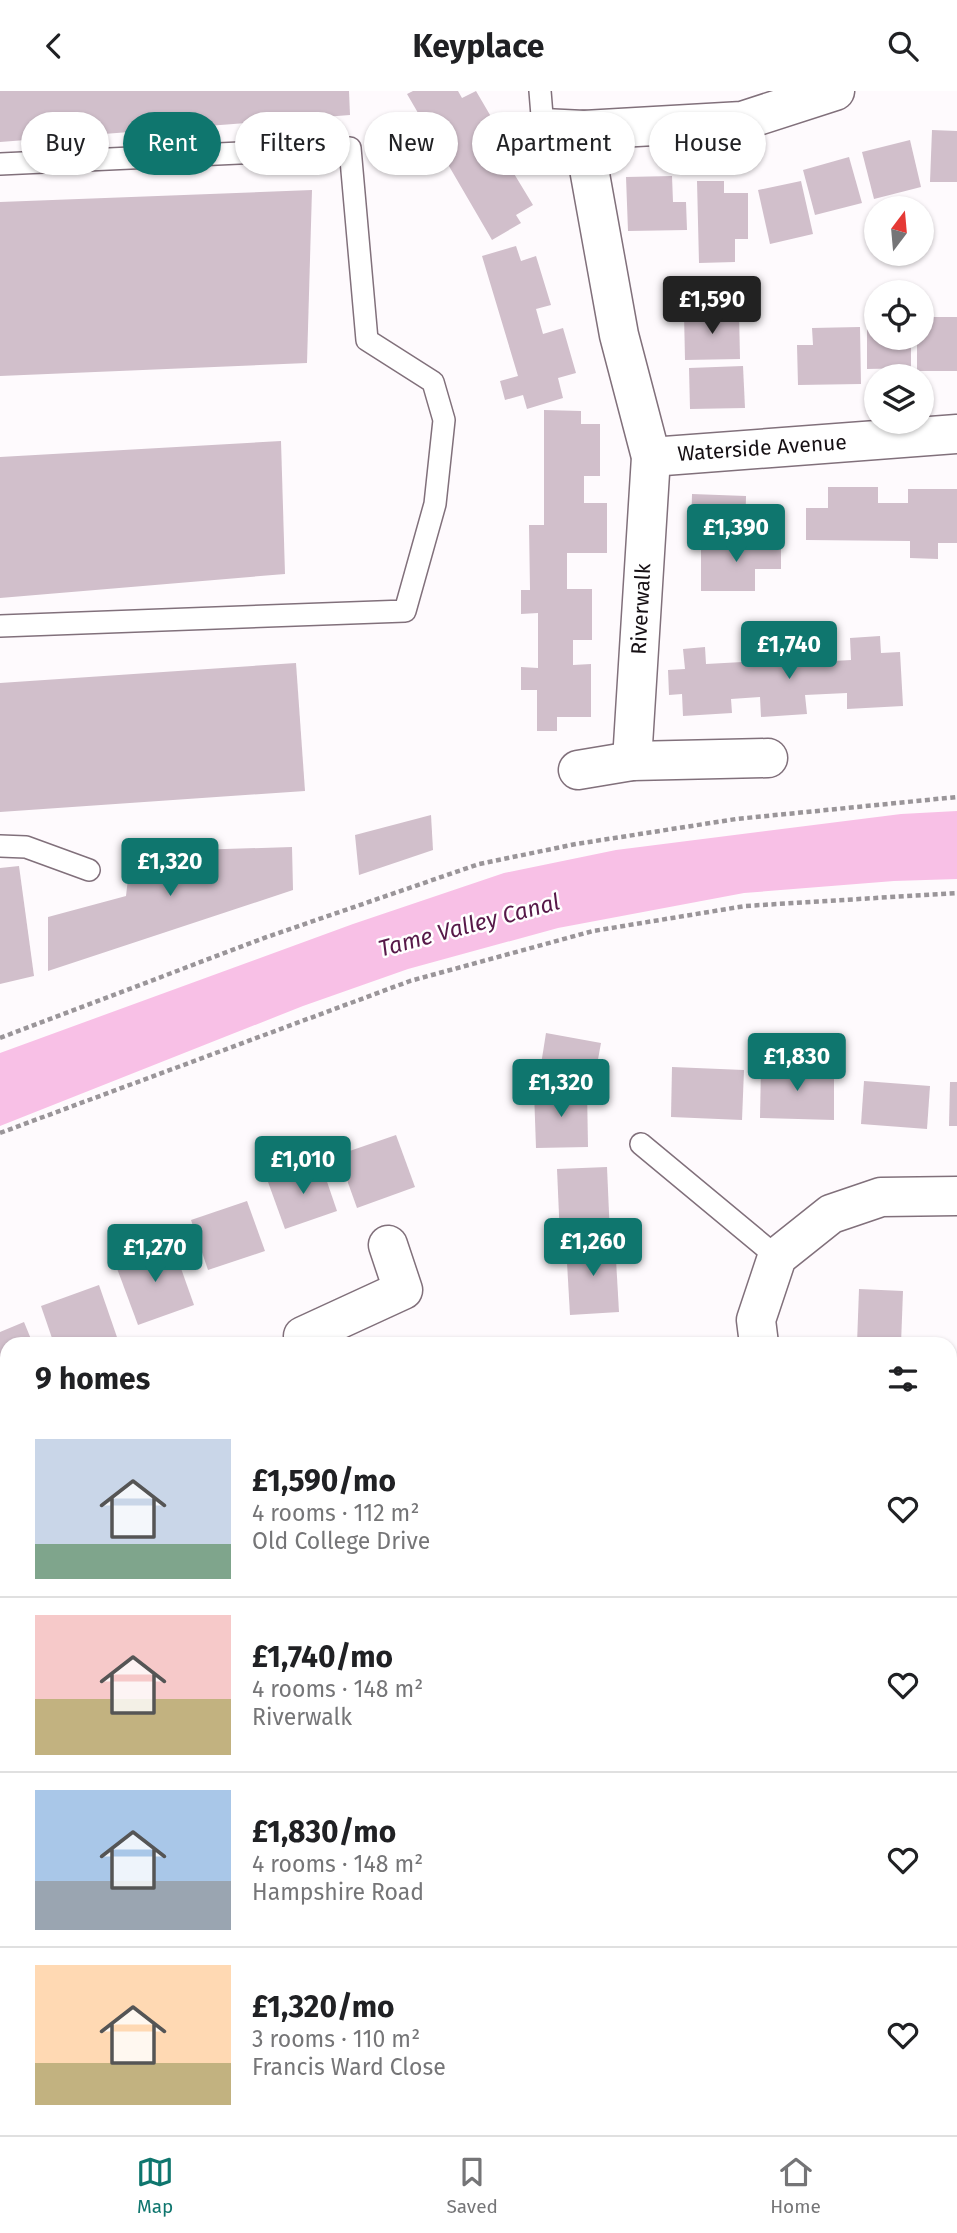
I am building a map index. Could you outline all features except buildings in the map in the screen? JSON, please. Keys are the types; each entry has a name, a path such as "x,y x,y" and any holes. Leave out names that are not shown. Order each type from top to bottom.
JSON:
{"street":[{"path":"635,122 835,91"},
{"name":"Riverwalk","path":"590,175 619,335 651,457 632,761"},
{"name":"Waterside Avenue","path":"651,457 957,434"},
{"path":"578,770 632,761 768,758"},
{"path":"758,1337 756,1320 777,1257 831,1214 881,1197 957,1196"},
{"path":"304,1337 403,1290 388,1245"}],"lane":[{"path":"540,91 542,112"},
{"path":"0,164 350,148 368,340 433,382 444,420 435,504 405,611 0,626"},
{"path":"0,846 26,847 89,870"},
{"path":"641,1144 777,1257"}],"path":[{"path":"0,1038 264,938 479,864 576,844 736,819 957,797"},
{"path":"0,1133 410,981 593,931 745,906 957,893"}],"water":[{"name":"Tame Valley Canal","path":"957,811 957,879 894,881 744,893 558,928 408,969 303,1006 0,1126 0,1053 353,924 504,873 616,850 901,814"}]}
